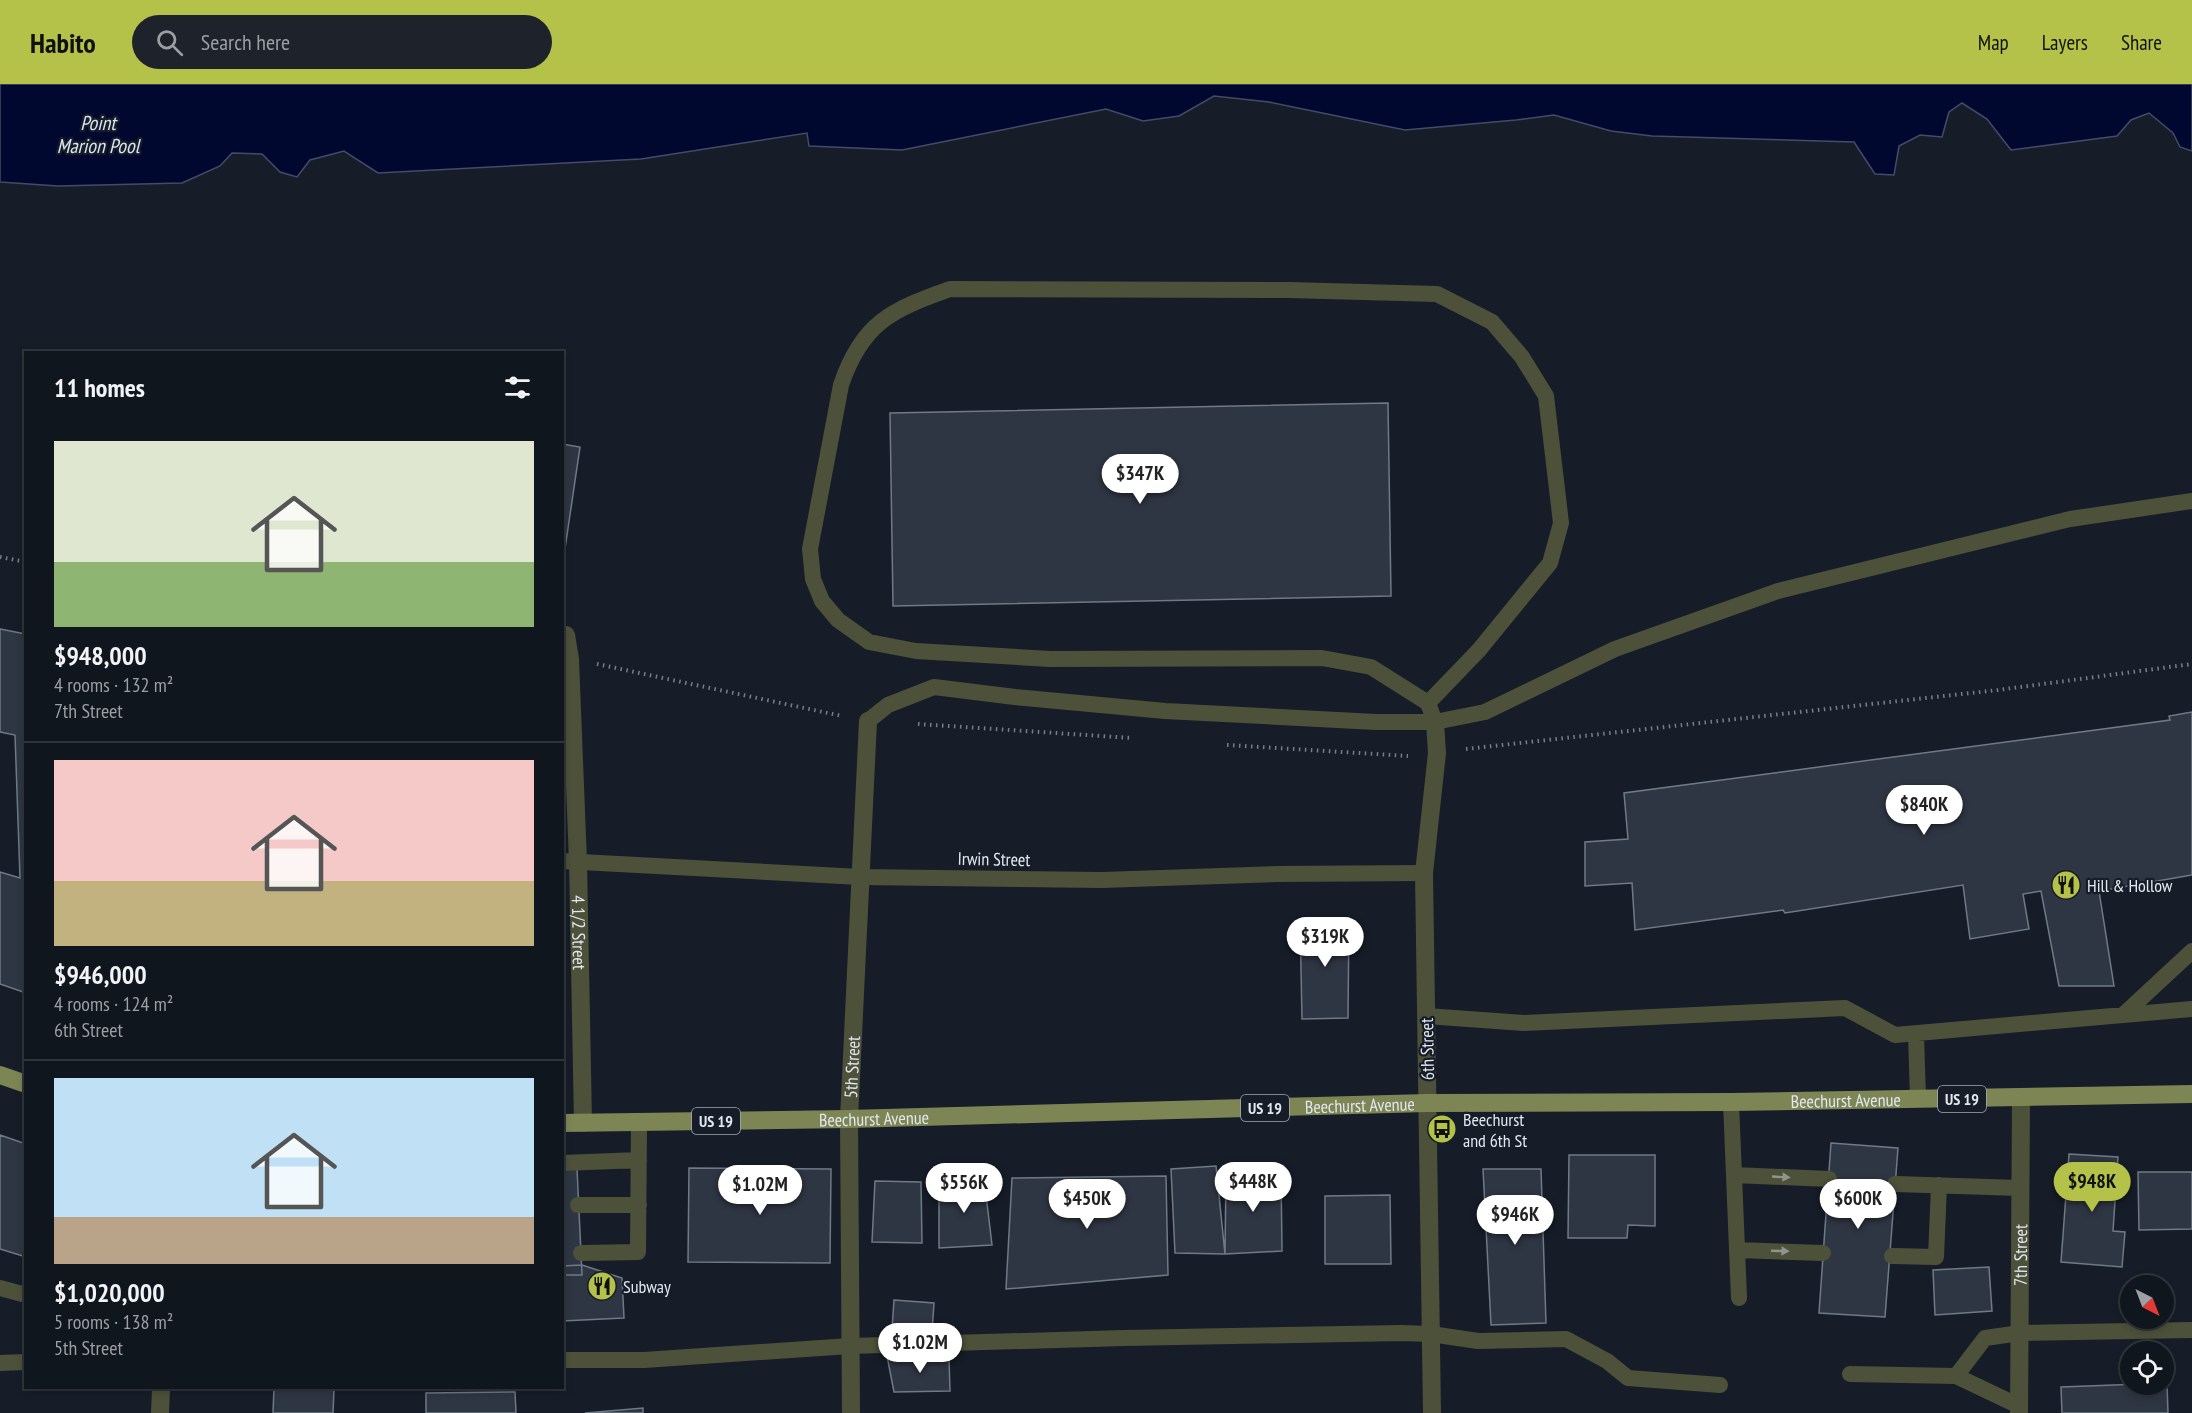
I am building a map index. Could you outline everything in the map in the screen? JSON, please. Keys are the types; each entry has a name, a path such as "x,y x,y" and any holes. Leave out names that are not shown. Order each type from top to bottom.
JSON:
{"main road":[{"path":"0,1075 24,1083"},
{"name":"Beechurst Avenue","path":"564,1123 849,1119 1427,1103 1731,1102 2192,1094"}],"street":[{"name":"4 1/2 Street","path":"564,634 570,659 570,862 583,1123"},
{"name":"5th Street","path":"851,1413 849,1119 868,721"},
{"name":"6th Street","path":"1432,1413 1424,873 1437,753 1435,722"},
{"name":"7th Street","path":"2019,1410 2021,1098"},
{"path":"160,1413 161,1389"}],"lane":[{"path":"1428,703 1479,650 1550,563 1561,523 1546,396 1522,357 1492,322 1437,294 1288,290 950,290 909,304 886,317 869,333 850,359 841,385 810,549 813,579 822,601 838,620 869,642 916,651 1050,659 1322,658 1371,667 1428,703 1435,722"},
{"path":"868,721 888,705 933,687 1027,699 1165,711 1376,722 1435,722 1485,712 1615,649 1778,591 2070,519 2192,501"},
{"name":"Irwin Street","path":"570,862 860,877 1102,880 1277,874 1424,873"},
{"path":"2123,1015 2192,951"},
{"path":"1426,1016 1524,1023 1845,1008 1895,1035 2192,1009"},
{"path":"1916,1034 1918,1099"},
{"path":"1731,1102 1739,1298"},
{"path":"581,1253 638,1252 639,1122"},
{"path":"564,1163 639,1160"},
{"path":"1734,1175 1829,1179"},
{"path":"1895,1184 2020,1188"},
{"path":"1892,1256 1936,1257 1939,1185"},
{"path":"578,1205 639,1205"},
{"path":"1737,1250 1823,1253"},
{"path":"0,1288 24,1294"},
{"path":"1956,1376 1985,1338 2020,1333 2192,1330"},
{"path":"564,1360 645,1360 850,1346 1124,1338 1431,1334 1478,1341 1566,1340 1607,1361 1628,1378 1720,1384"},
{"path":"0,1363 24,1362"},
{"path":"1850,1374 1956,1376 2019,1410"}],"path":[{"path":"0,557 24,562"}],"water":[{"name":"Point Marion Pool","path":"0,84 2192,84 2192,151 2180,147 2173,133 2149,113 2131,120 2117,136 2011,150 1987,119 1962,103 1949,112 1942,137 1920,135 1899,146 1894,175 1875,174 1854,142 1652,136 1611,131 1554,115 1405,130 1269,102 1214,96 1179,116 1143,121 1106,109 902,150 809,146 807,133 641,159 378,173 344,151 310,160 297,177 280,172 262,154 232,153 220,166 182,183 58,186 0,182"}],"building":[{"path":"1388,403 1391,596 893,606 890,413"},
{"path":"564,444 580,447 564,555"},
{"path":"0,629 24,634 24,992 0,984 0,872 20,878 15,735 0,732"},
{"path":"2192,712 2192,875 2099,891 2114,986 2059,986 2041,891 2023,894 2029,929 1970,939 1963,885 1785,913 1783,910 1635,930 1632,883 1585,886 1585,842 1628,839 1624,793 2170,720 2169,716"},
{"path":"1349,918 1348,1018 1302,1019 1300,919"},
{"path":"0,1135 24,1143 24,1256 0,1249"},
{"path":"1831,1143 1898,1148 1885,1317 1819,1313"},
{"path":"2069,1154 2118,1157 2113,1231 2125,1232 2122,1267 2061,1262"},
{"path":"1569,1155 1655,1155 1655,1226 1628,1225 1627,1238 1568,1238"},
{"path":"1216,1166 1225,1254 1175,1253 1171,1169"},
{"path":"577,1168 582,1275 564,1275 564,1169"},
{"path":"689,1168 831,1169 830,1263 688,1262"},
{"path":"1483,1169 1541,1169 1546,1323 1491,1325"},
{"path":"2138,1172 2192,1172 2192,1229 2139,1230"},
{"path":"1281,1173 1282,1251 1225,1254 1226,1174"},
{"path":"1166,1176 1168,1275 1006,1289 1012,1178"},
{"path":"984,1178 992,1245 939,1248 939,1181"},
{"path":"875,1181 921,1182 922,1243 872,1242"},
{"path":"1390,1195 1391,1264 1325,1264 1325,1196"},
{"path":"582,1265 622,1278 624,1318 564,1321 564,1266"},
{"path":"1989,1267 1992,1311 1935,1315 1933,1270"},
{"path":"894,1300 934,1303 932,1332 892,1329"},
{"path":"887,1356 949,1358 950,1391 894,1392"},
{"path":"2120,1385 2120,1395 2167,1395 2168,1413 2062,1413 2061,1387"},
{"path":"274,1389 334,1389 333,1413 273,1413"},
{"path":"515,1392 516,1413 426,1413 426,1393"},
{"path":"643,1408 643,1413 585,1413"}],"place":[{"name":"Hill & Hollow","path":"2066,885"},
{"name":"Beechurst and 6th St","path":"1442,1129"},
{"name":"Subway","path":"602,1286"}]}
